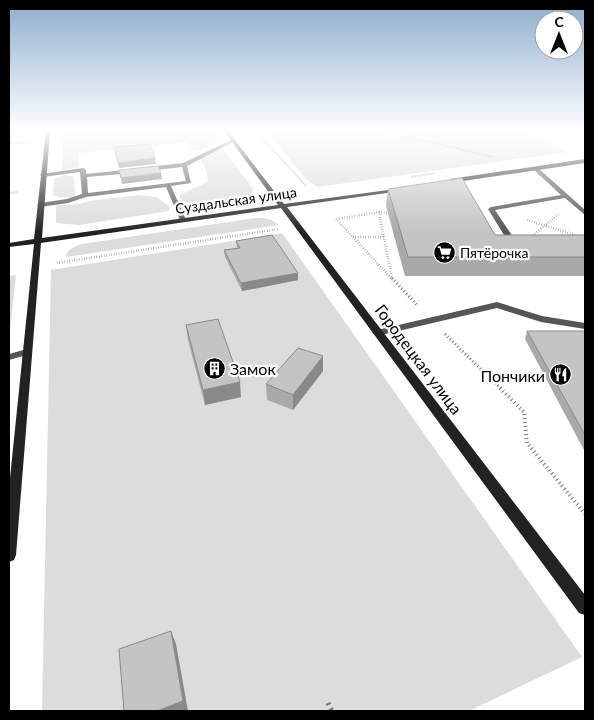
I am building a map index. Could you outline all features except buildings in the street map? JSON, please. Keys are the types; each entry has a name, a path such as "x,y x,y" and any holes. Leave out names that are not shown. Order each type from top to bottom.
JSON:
{"street":[{"path":"9,556 44,165"},
{"name":"Городецкая улица","path":"251,165 585,607"},
{"path":"440,183 559,165"},
{"name":"Суздальская улица","path":"9,245 404,188"}],"lane":[{"path":"40,204 68,200 85,195 189,182 184,165 84,176"},
{"path":"535,168 585,213"},
{"path":"43,175 83,170 85,195"},
{"path":"168,185 183,220"},
{"path":"526,248 517,248 491,209 567,196"},
{"path":"378,333 497,305 541,319 585,326"},
{"path":"9,357 27,352"}],"path":[{"path":"286,165 308,189"},
{"path":"9,193 17,192"},
{"path":"517,248 575,203"},
{"path":"379,212 392,278"},
{"path":"394,213 379,212 336,219 430,320 524,412 527,443 585,514"},
{"path":"527,220 585,238"},
{"path":"56,263 283,228"},
{"path":"353,237 384,237"},
{"path":"328,703 332,711"}],"shaded area":[{"path":"62,165 79,165 79,167 62,170"},
{"path":"203,165 235,165 253,190 251,194 216,206 197,206 188,204 180,199 180,195 207,182 208,177"},
{"path":"294,165 477,165 318,187 308,181"},
{"path":"64,175 74,177 75,196 64,198 53,195 54,179"},
{"path":"138,195 157,197 170,207 169,211 79,225 56,223 56,205 80,204 89,201"},
{"path":"264,218 279,225 66,257 69,250 82,244"},
{"path":"282,233 582,657 469,711 42,711 51,270"},
{"path":"16,275 9,340 9,276"}],"place":[{"name":"Пятёрочка","path":"444,252"},
{"name":"Замок","path":"214,368"},
{"name":"Пончики","path":"561,375"}]}
